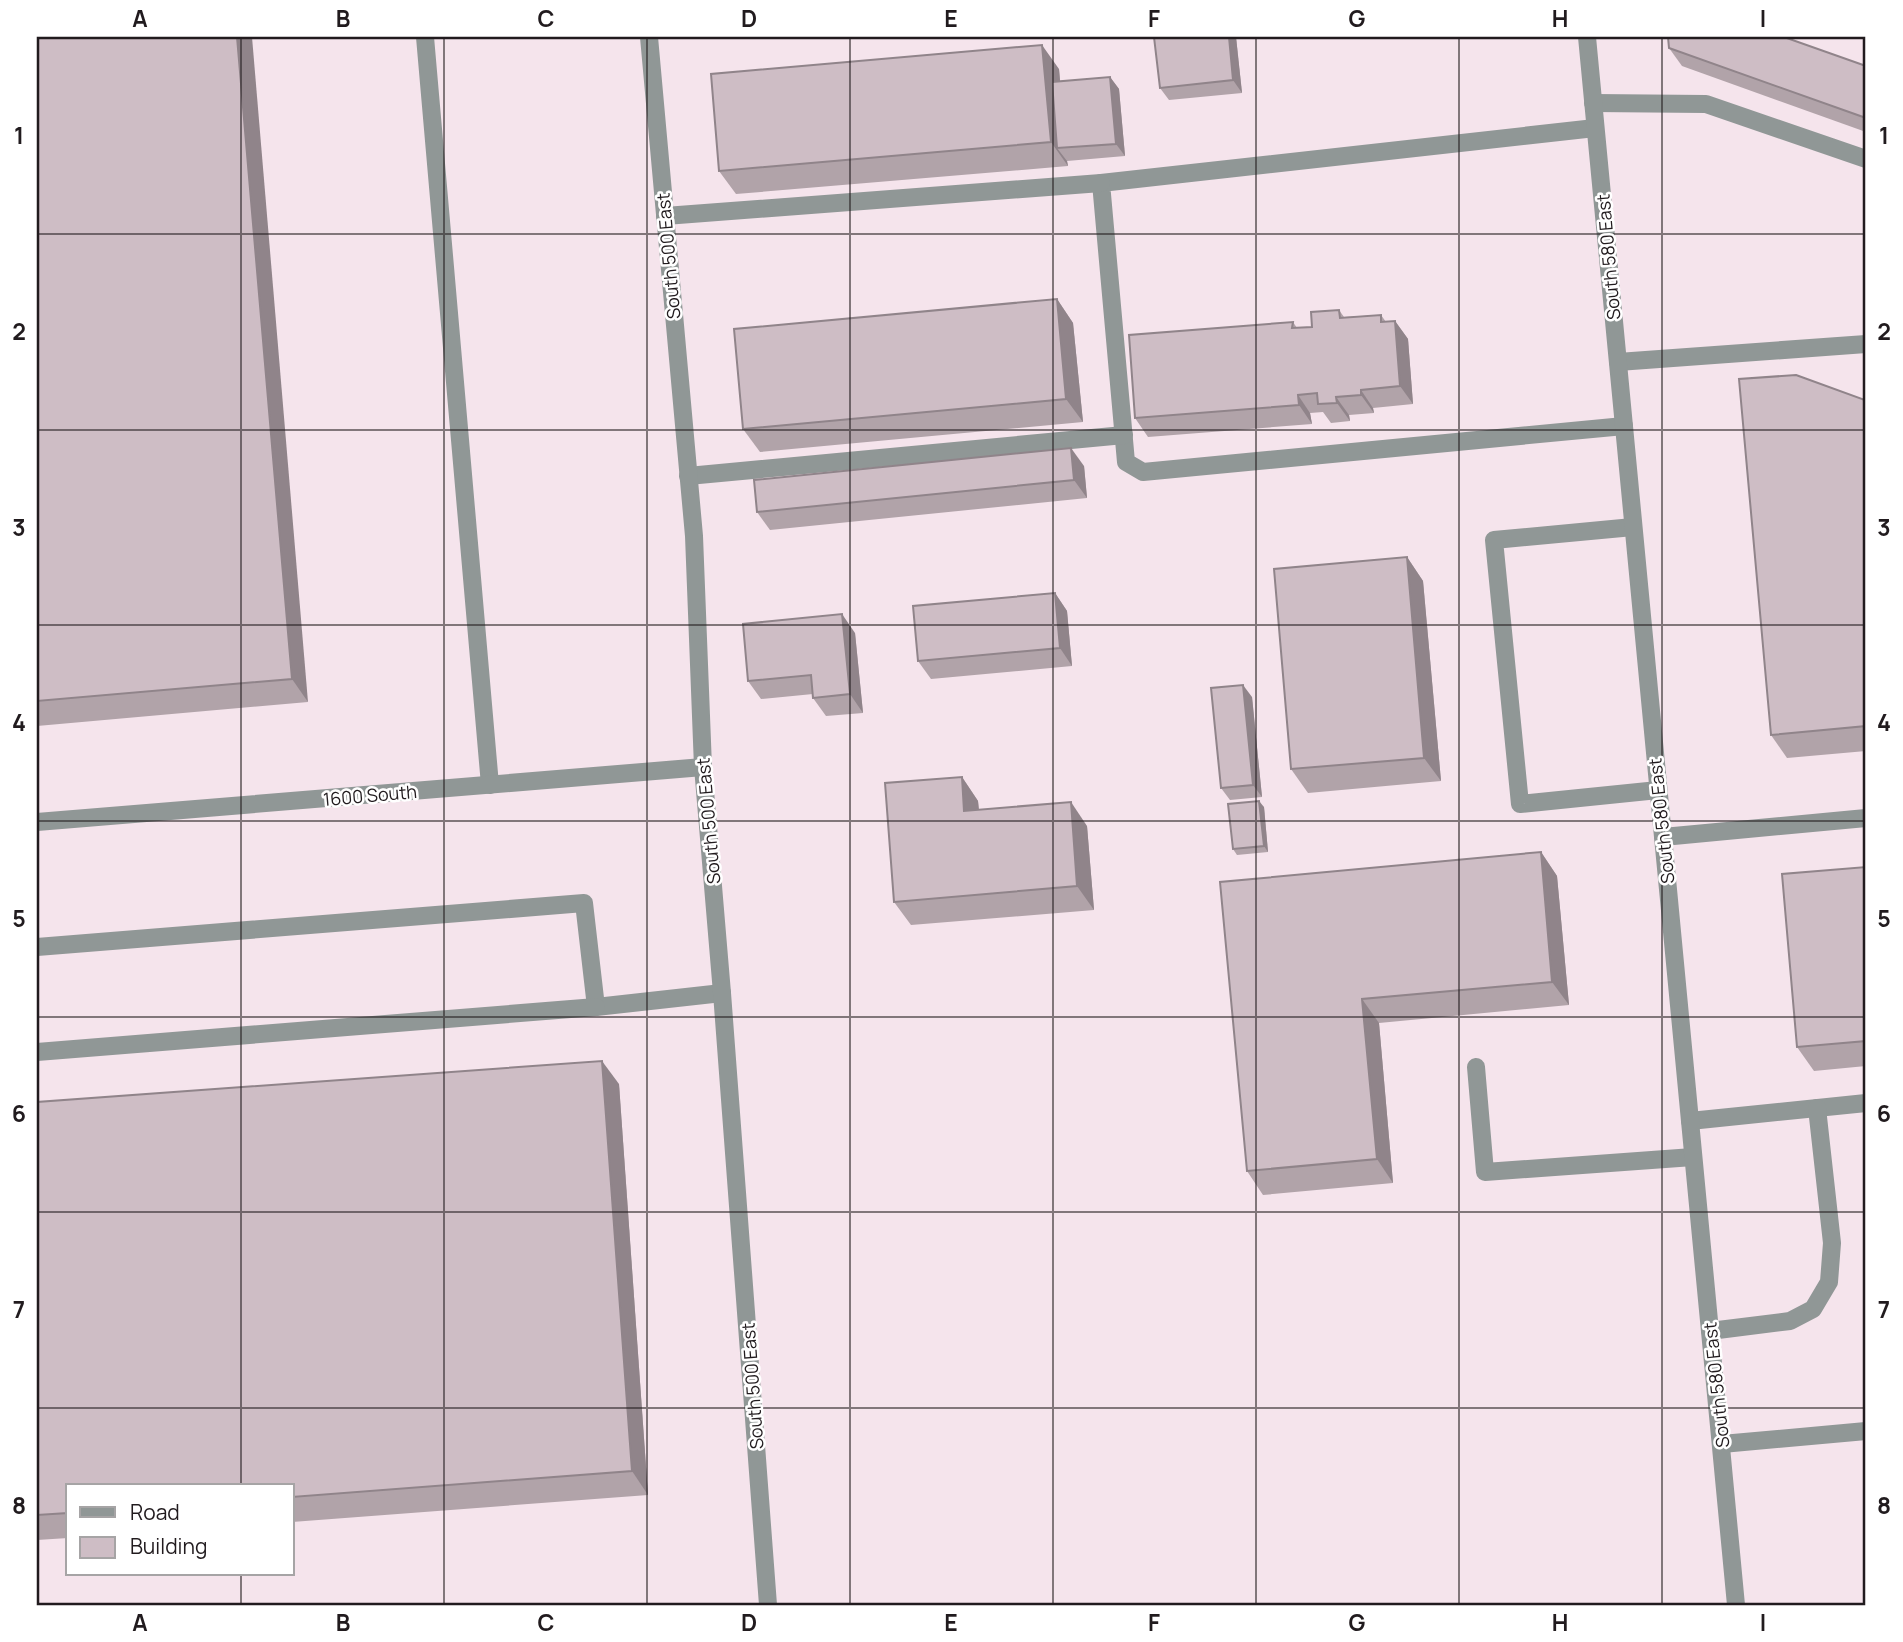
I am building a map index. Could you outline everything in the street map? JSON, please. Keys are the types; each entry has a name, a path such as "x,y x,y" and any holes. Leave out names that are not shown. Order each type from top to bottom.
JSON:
{"street":[{"path":"425,37 490,785"},
{"name":"South 500 East","path":"649,37 694,537 703,767 768,1605"},
{"name":"South 580 East","path":"1587,37 1736,1605"},
{"path":"1593,103 1706,104 1866,159"},
{"path":"665,216 1101,183 1595,128"},
{"path":"1101,183 1126,462 1143,472 1624,426"},
{"path":"1618,362 1866,344"},
{"path":"688,476 1124,435"},
{"path":"1633,527 1494,540 1520,804 1658,790"},
{"name":"1600 South","path":"37,822 703,767"},
{"path":"1663,837 1866,818"},
{"path":"37,947 584,903 596,1007"},
{"path":"37,1052 596,1007 722,993"},
{"path":"1476,1067 1485,1172 1693,1157"},
{"path":"1690,1121 1866,1103"},
{"path":"1710,1331 1790,1321 1813,1308 1829,1282 1832,1242 1817,1108"},
{"path":"1722,1444 1866,1431"}],"building":[{"path":"37,37 237,37 292,679 37,701"},
{"path":"1154,37 1229,37 1233,80 1160,88"},
{"path":"1668,37 1784,37 1866,66 1866,118 1669,48"},
{"path":"1042,45 1051,142 719,171 711,74"},
{"path":"1110,77 1116,144 1057,148 1052,82"},
{"path":"1057,299 1066,399 743,429 734,329"},
{"path":"1339,310 1340,318 1381,315 1381,322 1395,321 1400,386 1361,390 1361,395 1336,397 1337,403 1318,404 1317,393 1298,395 1299,405 1135,418 1129,335 1293,322 1292,328 1312,327 1311,312"},
{"path":"1796,375 1866,401 1866,726 1771,735 1739,379"},
{"path":"1071,448 1074,480 757,512 754,480"},
{"path":"1407,557 1424,758 1291,769 1274,569"},
{"path":"1055,593 1060,648 918,661 913,606"},
{"path":"842,614 850,694 813,698 811,675 748,681 743,624"},
{"path":"1243,685 1253,785 1221,788 1211,688"},
{"path":"962,777 964,811 1071,802 1077,886 894,902 885,783"},
{"path":"1259,801 1264,846 1233,849 1228,804"},
{"path":"1541,852 1552,982 1362,999 1377,1159 1247,1171 1220,882"},
{"path":"1866,867 1866,1041 1797,1047 1782,874"},
{"path":"602,1061 632,1471 294,1497 294,1484 66,1484 66,1513 37,1515 37,1102"}]}
